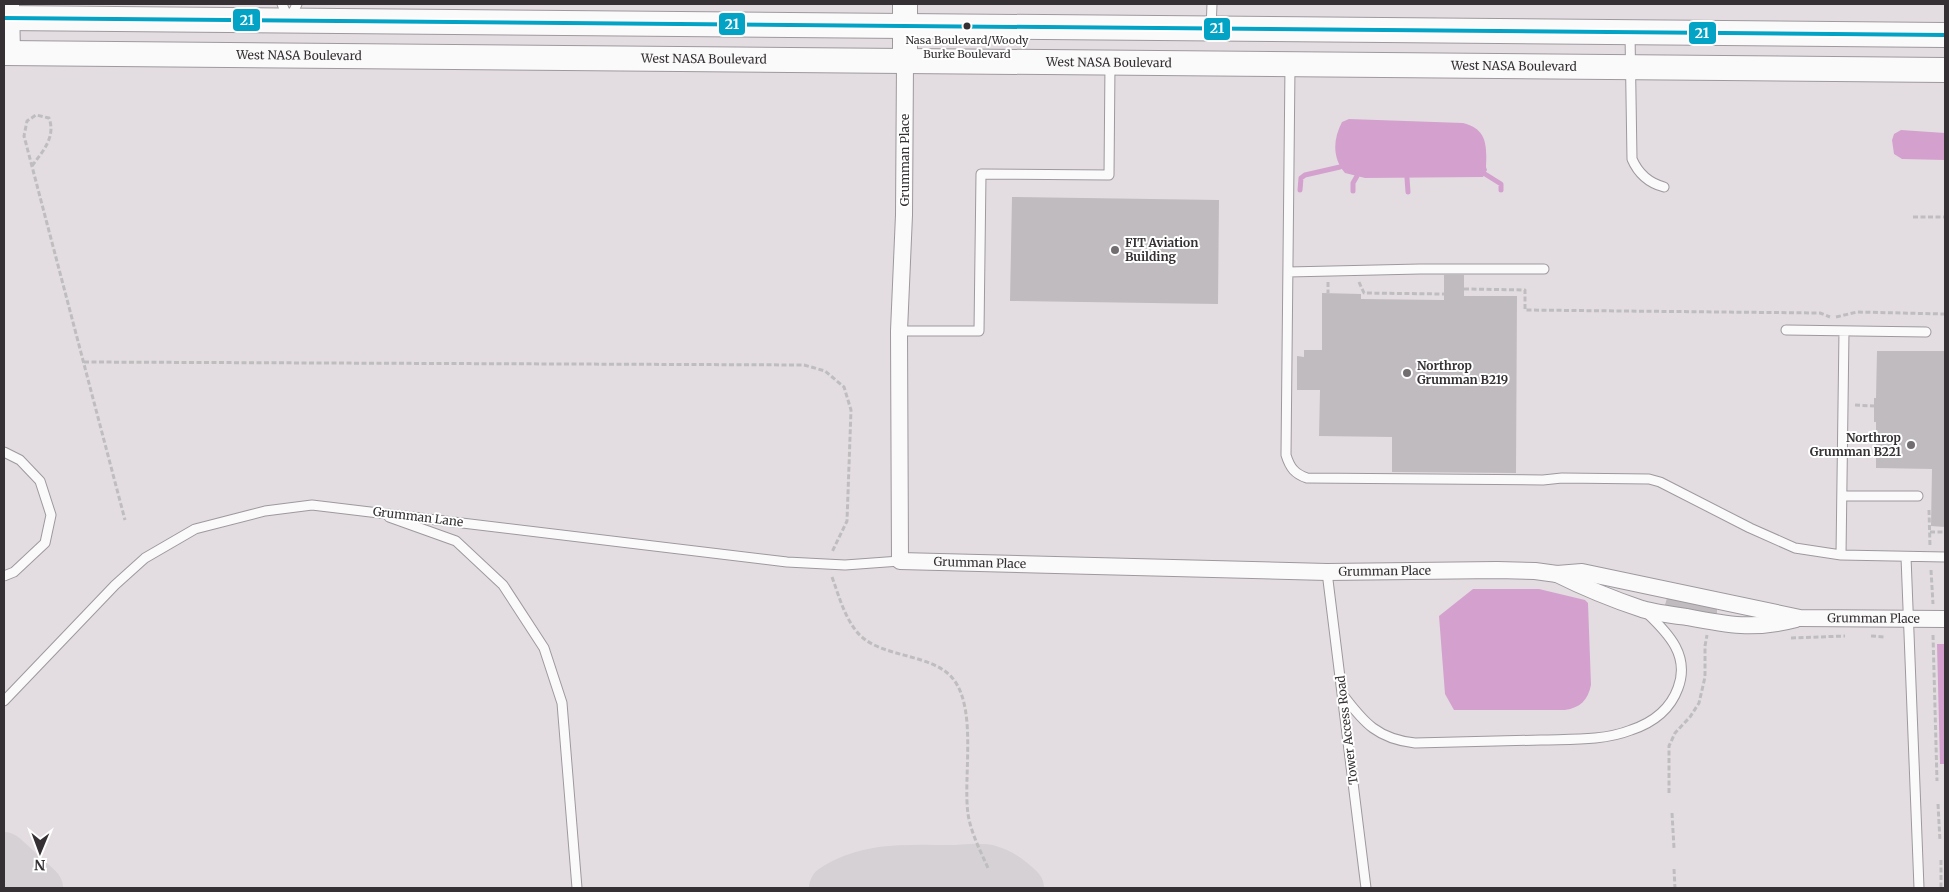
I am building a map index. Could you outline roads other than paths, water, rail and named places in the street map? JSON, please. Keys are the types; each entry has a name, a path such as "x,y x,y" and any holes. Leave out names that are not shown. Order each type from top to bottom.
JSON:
{"main road":[{"path":"288,57 289,10"},
{"path":"9,13 289,10 905,15 1211,29 1945,35"},
{"path":"905,15 905,62"},
{"name":"West NASA Boulevard","path":"8,53 288,57 1945,70"}],"street":[{"path":"8,53 9,13"},
{"name":"Grumman Place","path":"905,62 904,215 899,332 900,561 1327,572 1497,570 1535,571 1557,574 1582,572 1800,618 1908,618 1942,626"},
{"name":"Grumman Place","path":"1557,574 1592,591 1644,609 1710,622 1734,626 1754,626 1780,624 1800,618"}],"lane":[{"path":"1211,29 1212,4"},
{"path":"1630,32 1632,159 1636,169 1644,177 1655,185 1664,187"},
{"path":"899,332 979,331 981,174 1109,175 1110,64"},
{"path":"1290,65 1286,455 1292,469 1298,475 1307,478 1649,479 1660,482 1785,544 1807,551 1841,555 1945,557"},
{"path":"1288,272 1544,269"},
{"path":"1786,330 1926,332"},
{"path":"1841,555 1844,331"},
{"path":"4,452 20,460 40,481 51,515 45,543 14,572 4,576"},
{"path":"1842,496 1918,496"},
{"name":"Grumman Lane","path":"4,701 115,585 145,558 195,529 265,511 312,506 787,562 845,565 900,561"},
{"path":"372,512 456,541 502,585 544,648 562,703 577,888"},
{"path":"1906,557 1919,888"},
{"name":"Tower Access Road","path":"1327,572 1366,888"},
{"path":"1343,695 1367,724 1388,737 1408,743 1597,738 1630,731 1657,718 1668,706 1680,683 1682,669 1675,643 1644,609"}],"waterway":[{"path":"1300,190 1301,178 1305,175 1340,167"},
{"path":"1485,174 1501,184 1501,190"},
{"path":"1353,191 1353,183 1357,176"},
{"path":"1407,178 1408,192"}],"place":[{"name":"Nasa Boulevard/Woody Burke Boulevard","path":"967,26"},
{"name":"FIT Aviation Building","path":"1115,250"},
{"name":"Northrop Grumman B219","path":"1407,373"},
{"name":"Northrop Grumman B221","path":"1911,445"}]}
